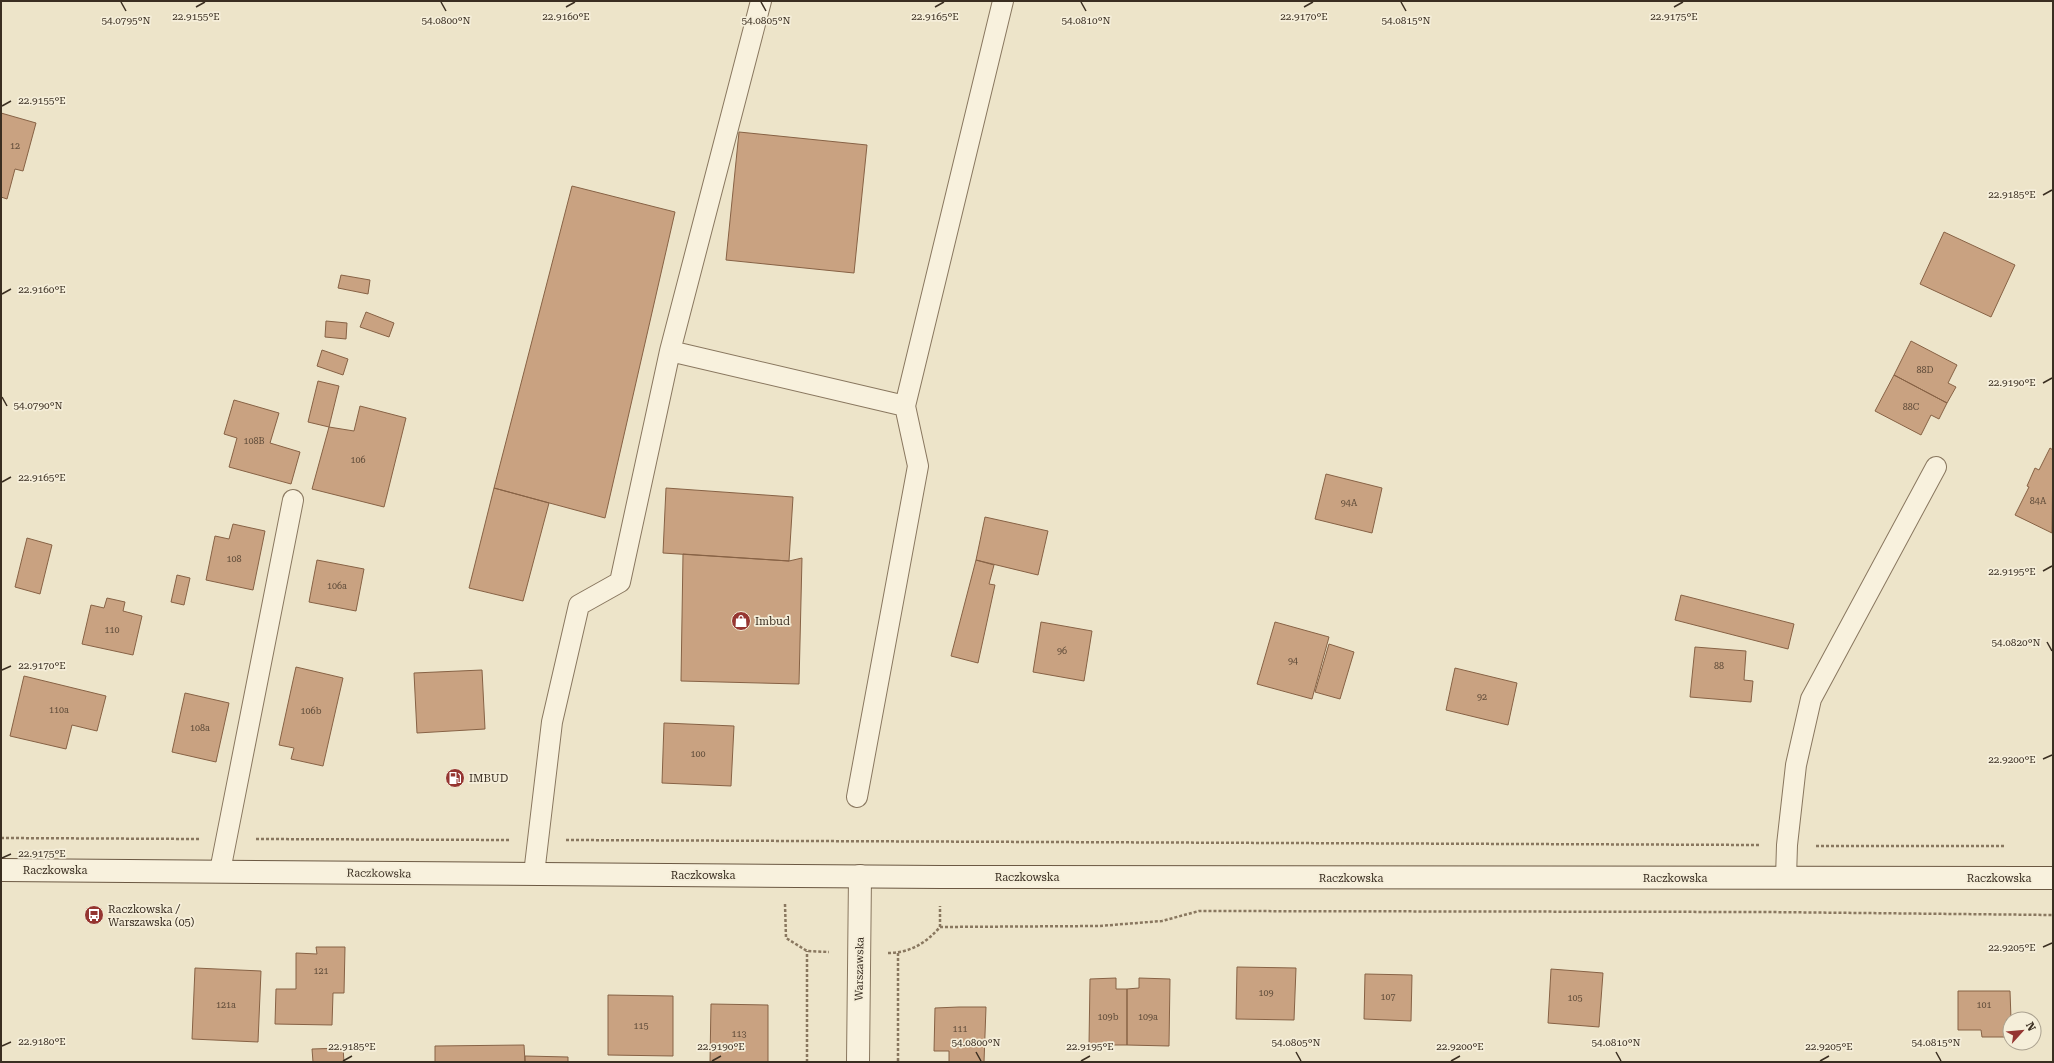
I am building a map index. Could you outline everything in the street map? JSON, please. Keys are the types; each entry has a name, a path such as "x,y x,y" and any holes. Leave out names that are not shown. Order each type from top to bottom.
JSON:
{"street":[{"name":"Raczkowska","path":"1,870 860,876 2053,878"},
{"name":"Warszawska","path":"858,1062 860,876"}],"lane":[{"path":"534,874 552,722 578,605 620,582 670,351 761,1"},
{"path":"857,797 918,466 905,406 1004,1"},
{"path":"670,351 905,406"},
{"path":"1786,878 1787,846 1796,766 1811,699 1936,467"},
{"path":"220,871 294,500"}],"path":[{"path":"1,838 2006,846"},
{"path":"940,927 1099,926 1162,921 1199,911 1758,912 2053,915"},
{"path":"806,1062 807,951"},
{"path":"898,953 898,1062"}],"building":[{"path":"1,113 36,123 23,171 15,169 7,199 1,197"},
{"path":"739,132 867,145 854,273 726,260"},
{"path":"572,186 675,212 605,518 494,488"},
{"path":"1944,232 2015,265 1991,317 1920,284"},
{"path":"341,275 370,280 368,294 338,288"},
{"path":"366,312 394,323 389,337 360,327"},
{"path":"326,321 347,323 346,339 325,337"},
{"path":"1911,341 1957,365 1948,383 1956,387 1947,403 1894,375"},
{"path":"322,350 348,359 343,375 317,366"},
{"path":"1894,375 1947,403 1939,419 1931,415 1921,435 1875,411"},
{"path":"318,381 339,386 329,427 308,422"},
{"path":"234,400 279,413 270,443 300,452 291,484 229,467 237,438 224,434"},
{"path":"360,406 406,418 384,507 312,489 329,427 354,431"},
{"path":"2050,448 2053,450 2052,533 2015,515 2029,487 2027,486 2035,468 2039,470"},
{"path":"1326,474 1382,488 1372,533 1315,519"},
{"path":"494,488 549,503 523,601 469,588"},
{"path":"666,488 793,497 789,561 663,553"},
{"path":"985,517 1048,531 1038,575 976,560"},
{"path":"233,524 265,531 253,590 206,580 215,536 229,539"},
{"path":"27,538 52,545 40,594 15,587"},
{"name":"Imbud","path":"683,554 789,561 802,558 799,684 681,681"},
{"path":"317,560 364,569 356,611 309,602"},
{"path":"976,560 994,565 989,584 995,585 978,663 951,656"},
{"path":"177,575 190,578 184,605 171,602"},
{"path":"1681,595 1794,624 1788,649 1675,620"},
{"path":"107,598 125,602 123,611 142,616 133,655 82,644 91,605 104,608"},
{"path":"1041,622 1092,631 1084,681 1033,672"},
{"path":"1275,622 1329,637 1312,699 1257,684"},
{"path":"1329,644 1354,652 1340,699 1315,692"},
{"path":"1695,647 1746,651 1744,680 1753,681 1751,702 1690,697"},
{"path":"296,667 343,678 323,766 291,759 294,748 279,745"},
{"path":"1455,668 1517,683 1508,725 1446,710"},
{"path":"482,670 485,729 417,733 414,673"},
{"path":"24,676 106,696 97,731 72,725 66,749 10,736"},
{"path":"185,693 229,703 216,762 172,752"},
{"path":"664,723 734,726 731,786 662,783"},
{"path":"316,947 345,947 344,993 333,993 332,1025 275,1024 276,989 296,989 296,953 317,954"},
{"path":"1237,967 1296,968 1294,1020 1236,1019"},
{"path":"195,968 261,971 258,1042 192,1039"},
{"path":"1551,969 1603,973 1599,1027 1548,1023"},
{"path":"1365,974 1412,975 1411,1021 1364,1019"},
{"path":"1116,978 1116,989 1127,989 1127,1045 1089,1045 1090,979"},
{"path":"1139,978 1170,979 1169,1046 1127,1045 1127,989 1139,988"},
{"path":"1958,991 2010,991 2011,1011 2002,1011 2002,1037 1982,1037 1981,1030 1958,1030"},
{"path":"608,995 673,996 673,1056 608,1055"},
{"path":"711,1004 768,1005 768,1062 710,1062"},
{"path":"986,1007 984,1062 949,1062 949,1051 934,1051 935,1008"},
{"path":"524,1045 525,1062 435,1062 435,1046"},
{"path":"343,1048 344,1062 313,1062 312,1049"},
{"path":"525,1056 568,1057 568,1062 525,1062"}],"place":[{"name":"Imbud","path":"741,621"},
{"name":"IMBUD","path":"455,778"},
{"name":"Raczkowska / Warszawska (05)","path":"94,915"}]}
